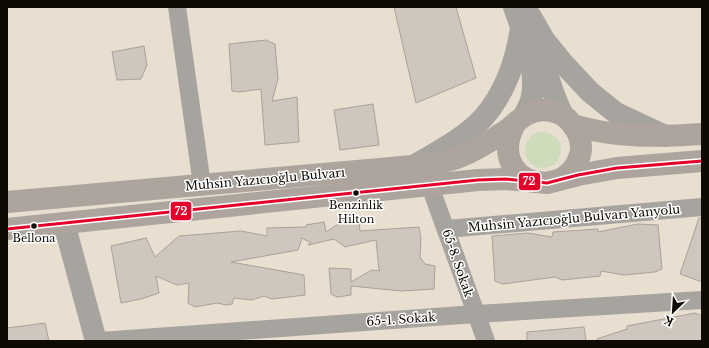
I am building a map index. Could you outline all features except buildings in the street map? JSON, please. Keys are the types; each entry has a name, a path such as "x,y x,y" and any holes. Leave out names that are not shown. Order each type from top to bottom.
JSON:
{"main road":[{"name":"Muhsin Yazıcıoğlu Bulvarı","path":"7,202 415,166 456,158 488,142 536,111 546,110 555,112 568,120 599,131 665,136 702,134"},
{"path":"519,121 510,134 508,142 510,160 521,175 529,180 547,182 564,177 571,171 580,155 580,137 568,120"},
{"name":"Muhsin Yazıcıoğlu Bulvarı","path":"7,229 478,180 547,182 617,168 702,161"}],"street":[{"path":"177,7 202,185"},
{"path":"524,15 556,103 568,120"},
{"path":"519,121 530,105 533,91 533,75 524,15"},
{"path":"524,15 562,62 590,92 616,113 665,136"},
{"path":"415,166 440,151 471,129 483,118 505,86 514,64 524,15"},
{"name":"65-8. Sokak","path":"430,186 486,341"},
{"name":"Muhsin Yazıcıoğlu Bulvarı Yanyolu","path":"446,229 702,207"},
{"path":"64,224 96,341"},
{"name":"65-1. Sokak","path":"100,341 476,314 702,300"}],"green space":[{"path":"543,132 553,135 558,140 561,150 558,160 553,165 543,168 533,165 528,160 525,150 528,140 533,135"}],"transit line":[{"name":"72","path":"7,229 478,180 506,179 547,183 578,175 617,168 702,161"}],"place":[{"name":"Benzinlik Hilton","path":"356,193"},
{"name":"Bellona","path":"34,226"}]}
